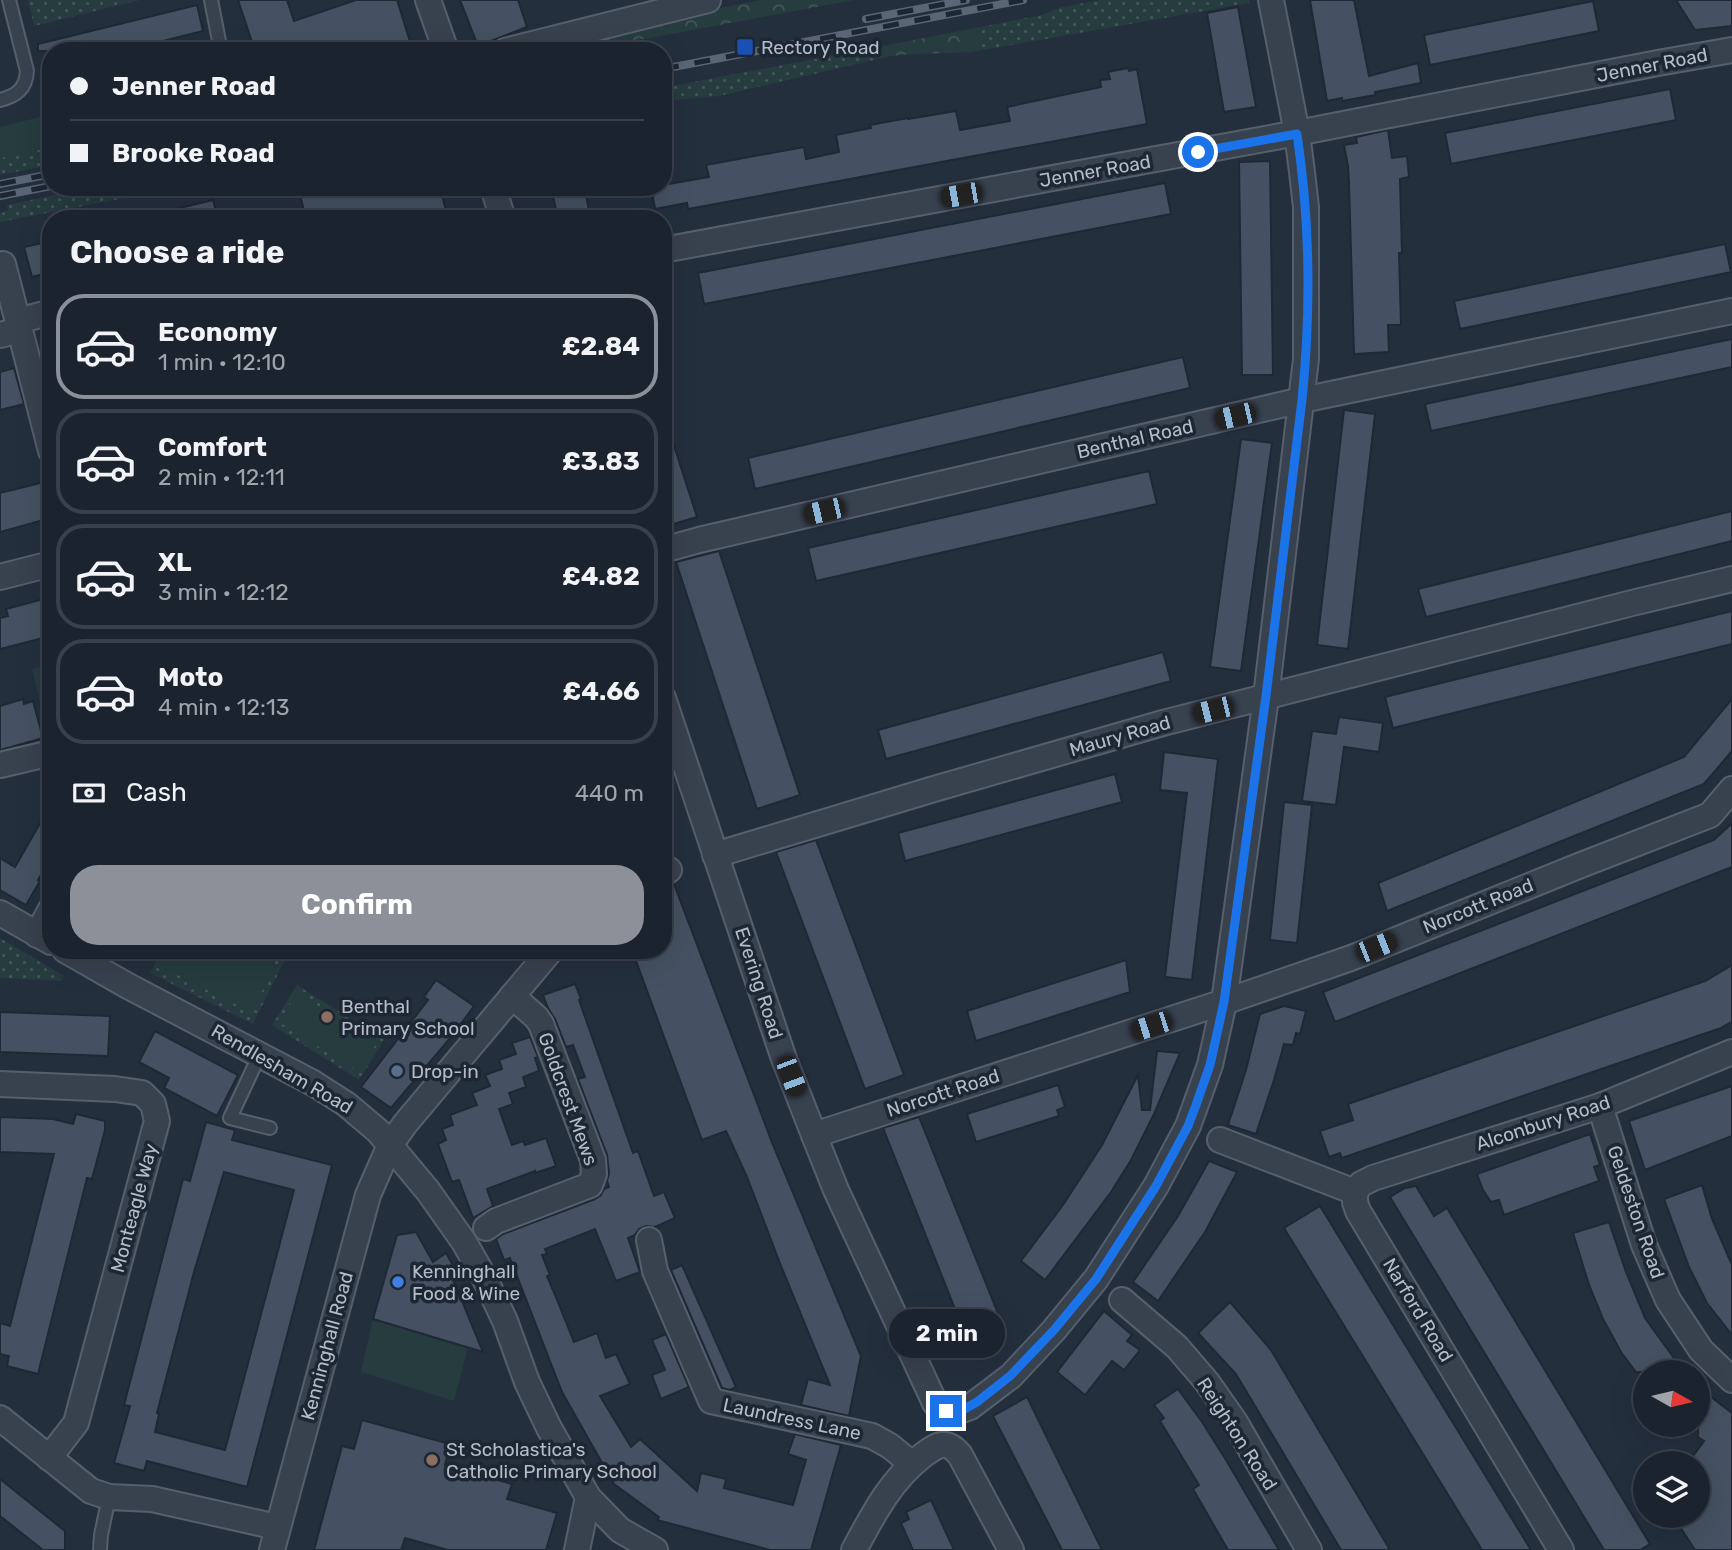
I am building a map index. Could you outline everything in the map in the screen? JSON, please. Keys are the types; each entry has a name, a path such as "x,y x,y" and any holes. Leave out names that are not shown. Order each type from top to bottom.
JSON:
{"street":[{"path":"428,0 443,42"},
{"path":"541,42 708,0"},
{"path":"1224,1002 1266,696 1306,359 1306,220 1303,172 1271,0"},
{"name":"Jenner Road","path":"672,248 1297,134 1732,50"},
{"path":"3,264 13,329 42,422"},
{"name":"Benthal Road","path":"672,548 1302,400 1732,311"},
{"path":"13,329 42,316"},
{"path":"0,578 42,566"},
{"name":"Maury Road","path":"715,855 1163,723 1732,579"},
{"name":"Evering Road","path":"672,725 783,1056 836,1190 938,1407 959,1412 970,1407 1010,1376 1054,1330 1096,1279 1156,1186 1188,1126 1210,1065 1224,1002"},
{"path":"0,765 42,755"},
{"name":"Norcott Road","path":"814,1135 1351,958 1710,815 1732,789"},
{"path":"0,913 42,938"},
{"name":"Rendlesham Road","path":"81,959 313,1083 371,1123 428,1191 464,1242 505,1321 527,1382 549,1428 588,1497 620,1530 655,1550"},
{"path":"390,1145 415,1111 543,959"},
{"name":"Goldcrest Mews","path":"486,1228 496,1221 590,1185 594,1174 593,1160 541,1024 512,996"},
{"name":"Alconbury Road","path":"1355,1192 1361,1184 1373,1178 1601,1106 1732,1052"},
{"name":"Monteagle Way","path":"0,1084 129,1090 142,1093 153,1104 157,1121 76,1423 49,1458"},
{"name":"Geldeston Road","path":"1601,1106 1644,1245 1668,1300 1701,1350 1732,1380"},
{"path":"1220,1140 1355,1192"},
{"name":"Kenninghall Road","path":"275,1539 368,1195 390,1145"},
{"name":"Narford Road","path":"1355,1192 1359,1211 1561,1550"},
{"name":"Laundress Lane","path":"649,1240 654,1271 711,1401 872,1436 890,1446 912,1464"},
{"name":"Reighton Road","path":"1122,1300 1177,1347 1207,1382 1235,1422 1309,1550"},
{"path":"0,1418 91,1491 109,1497 152,1499 275,1539"},
{"path":"854,1550 891,1486 912,1464 944,1444 951,1446 960,1455 1011,1550"},
{"path":"577,1550 588,1497"}],"lane":[{"path":"0,100 18,93 25,84 27,71 9,0"},
{"path":"211,0 218,42"},
{"path":"260,1054 230,1118 270,1128"},
{"path":"100,1550 109,1497"}],"green space":[{"path":"28,0 140,0 34,26"},
{"path":"761,0 854,0 628,42 600,42 598,36 669,18"},
{"path":"1101,0 1249,0 1249,3 983,50 975,28"},
{"path":"975,28 983,50 878,59 878,47"},
{"path":"878,47 878,59 719,96 675,100 672,86"},
{"path":"42,116 42,149 0,158 0,127"},
{"path":"42,149 42,167 0,175 0,158"},
{"path":"50,196 135,196 62,210 42,210 42,214 0,222 0,213 8,211 7,205"},
{"path":"42,666 42,710 32,669"},
{"path":"0,938 64,976 61,981 0,978"},
{"path":"157,959 285,960 253,1024 150,973"},
{"path":"164,959 265,959 275,966 251,1012 160,966"},
{"path":"297,985 384,1040 359,1080 272,1025"},
{"path":"297,993 377,1043 359,1072 279,1022"},
{"path":"373,1319 468,1347 454,1401 361,1372"}],"building":[{"path":"238,0 287,0 294,21 356,0 397,0 410,42 252,42"},
{"path":"460,0 518,0 527,27 488,42 476,42"},
{"path":"1310,0 1354,0 1369,76 1418,63 1421,83 1375,92 1375,95 1327,101"},
{"path":"1676,0 1732,0 1732,26 1695,30"},
{"path":"1593,1 1599,31 1430,65 1424,35"},
{"path":"197,5 203,31 159,42 46,42"},
{"path":"1238,7 1256,107 1224,112 1207,13"},
{"path":"1137,69 1147,124 688,209 687,203 655,209 653,196 672,196 672,183 709,177 706,165 804,147 806,159 839,152 836,135 871,128 870,125 956,111 960,130 1010,121 1007,107 1101,87 1100,80 1110,79 1108,72"},
{"path":"1670,89 1676,120 1451,164 1445,133"},
{"path":"1388,130 1392,158 1407,156 1409,177 1400,179 1401,325 1388,325 1389,352 1354,354 1349,183 1344,145 1357,143 1356,137"},
{"path":"1270,161 1273,375 1242,375 1239,162"},
{"path":"1165,183 1171,214 704,304 698,273"},
{"path":"300,196 442,196 446,210 304,210"},
{"path":"553,196 586,196 589,210 556,210"},
{"path":"213,200 216,210 171,210"},
{"path":"42,243 42,274 32,277 24,247"},
{"path":"1725,244 1731,272 1460,329 1454,301"},
{"path":"1732,339 1732,367 1431,431 1425,404"},
{"path":"1183,357 1190,388 755,489 748,458"},
{"path":"14,368 24,404 0,410 0,372"},
{"path":"1344,410 1375,414 1348,649 1317,645"},
{"path":"1241,439 1272,443 1241,671 1210,667"},
{"path":"672,440 697,517 672,524"},
{"path":"1149,471 1157,504 816,581 808,548"},
{"path":"42,482 42,520 0,532 0,493"},
{"path":"1732,511 1732,541 1426,617 1418,589"},
{"path":"719,551 800,795 757,809 676,562"},
{"path":"42,599 42,638 0,649 0,618 8,616 6,609"},
{"path":"1732,611 1732,644 1393,728 1385,697"},
{"path":"1163,652 1171,681 886,759 878,730"},
{"path":"23,699 24,704 33,701 42,738 0,750 0,706"},
{"path":"1732,699 1732,751 1704,784 1387,911 1378,883 1684,757"},
{"path":"1339,717 1383,723 1379,752 1344,747 1336,805 1302,801 1312,731 1336,734"},
{"path":"1164,752 1218,759 1192,980 1165,977 1187,793 1160,790"},
{"path":"1115,774 1122,802 905,861 898,833"},
{"path":"1284,802 1312,805 1297,943 1270,940"},
{"path":"42,820 42,873 26,905 0,890 0,858 15,867"},
{"path":"1732,823 1732,867 1335,1022 1323,992 1714,840"},
{"path":"816,840 904,1075 865,1089 776,852"},
{"path":"672,884 773,1145 861,1356 849,1416 801,1405 808,1379 830,1385 726,1131 702,1140 635,959 672,959"},
{"path":"1126,960 1130,992 976,1041 967,1011"},
{"path":"1732,965 1732,1022 1721,1028 1342,1158 1340,1153 1329,1157 1320,1131 1353,1120 1348,1104 1705,981"},
{"path":"436,980 474,1006 391,1108 361,1087 428,1000 424,997"},
{"path":"575,984 633,1153 638,1151 654,1196 664,1192 675,1218 655,1227 646,1226 628,1238 640,1272 616,1281 595,1229 545,1249 547,1254 542,1255 550,1275 547,1276 574,1342 597,1333 606,1358 616,1354 630,1384 600,1396 631,1447 640,1439 697,1491 701,1473 726,1479 724,1488 793,1505 806,1460 788,1454 795,1434 841,1445 811,1550 770,1550 657,1520 659,1517 614,1484 562,1392 510,1258 504,1260 496,1239 503,1234 595,1199 609,1187 607,1155 578,1079 585,1077 573,1045 566,1047 543,995"},
{"path":"1284,1006 1306,1011 1300,1034 1296,1033 1293,1045 1284,1044 1256,1134 1228,1125 1260,1014"},
{"path":"0,1012 110,1016 108,1056 0,1052"},
{"path":"155,1031 238,1075 217,1116 164,1088 169,1078 139,1062"},
{"path":"530,1037 538,1057 535,1058 539,1071 523,1077 526,1087 509,1093 513,1104 499,1109 512,1145 523,1141 525,1145 546,1138 556,1166 487,1189 493,1206 473,1218 459,1180 452,1182 438,1144 446,1140 442,1129 453,1125 450,1115 477,1105 472,1093 490,1086 485,1075 502,1069 499,1060 516,1054 512,1043"},
{"path":"1157,1051 1180,1053 1154,1114 1111,1192 1045,1280 1021,1261 1063,1205 1102,1145 1138,1075 1142,1110 1150,1110"},
{"path":"1058,1085 1065,1107 1057,1110 1059,1116 976,1142 967,1114"},
{"path":"1732,1086 1732,1136 1645,1170 1629,1121"},
{"path":"76,1114 105,1121 105,1130 92,1179 87,1178 38,1374 7,1366 9,1356 0,1354 0,1323 10,1326 54,1154 0,1152 0,1117 53,1119 73,1124"},
{"path":"919,1117 1003,1326 986,1312 999,1339 980,1357 961,1324 883,1128"},
{"path":"206,1122 235,1130 232,1140 332,1165 247,1487 147,1461 144,1471 114,1463 130,1406 124,1405 183,1179 190,1181","holes":["224,1172 294,1190 225,1450 155,1432 157,1413 194,1272"]},
{"path":"1590,1134 1600,1165 1594,1167 1599,1181 1504,1215 1499,1200 1491,1202 1483,1190 1477,1174"},
{"path":"1209,1161 1237,1172 1205,1232 1158,1301 1133,1282 1178,1216"},
{"path":"1702,1185 1712,1219 1732,1265 1732,1335 1707,1303 1689,1267 1664,1199"},
{"path":"1416,1186 1434,1216 1447,1208 1633,1516 1633,1528 1640,1528 1650,1544 1640,1550 1604,1550 1390,1197 1405,1188"},
{"path":"1320,1206 1531,1550 1482,1550 1284,1228"},
{"path":"1609,1222 1645,1318 1675,1360 1633,1360 1633,1368 1603,1319 1573,1233"},
{"path":"416,1232 433,1262 446,1253 455,1269 450,1272 483,1352 373,1319 397,1235"},
{"path":"682,1265 736,1387 730,1390 722,1388 671,1270"},
{"path":"1230,1302 1271,1350 1390,1550 1341,1550 1236,1374 1198,1333"},
{"path":"1104,1311 1132,1335 1127,1341 1140,1350 1124,1370 1112,1361 1085,1395 1057,1372"},
{"path":"666,1334 689,1387 661,1399 652,1375 665,1370 652,1340"},
{"path":"1178,1389 1226,1460 1279,1550 1228,1550 1193,1489 1199,1485 1160,1421 1164,1418 1154,1405"},
{"path":"1710,1396 1732,1413 1732,1550 1695,1550 1681,1528 1710,1528 1710,1451 1697,1451 1704,1441 1698,1437 1710,1437"},
{"path":"1027,1397 1102,1550 1062,1550 993,1416"},
{"path":"362,1420 450,1444 445,1465 512,1484 507,1499 557,1513 546,1550 448,1550 405,1538 401,1550 314,1550 342,1446 354,1449"},
{"path":"0,1479 65,1531 65,1550 43,1550 0,1516"},
{"path":"931,1500 954,1550 913,1550 901,1523 909,1519 906,1512"}],"railway":[{"path":"866,19 966,0"},
{"path":"672,67 1023,0"},
{"path":"0,184 42,176"},
{"path":"0,196 42,188"}],"place":[{"name":"Rectory Road","path":"745,47"},
{"name":"Benthal Primary School","path":"327,1017"},
{"name":"Drop-in","path":"397,1071"},
{"name":"Kenninghall Food & Wine","path":"398,1282"},
{"name":"St Scholastica's Catholic Primary School","path":"432,1460"}],"route":[{"path":"946,1411 959,1412 970,1407 1010,1376 1054,1330 1096,1279 1156,1186 1188,1126 1210,1065 1224,1002 1266,696 1302,400 1306,359 1306,207 1297,134 1198,152"}]}
